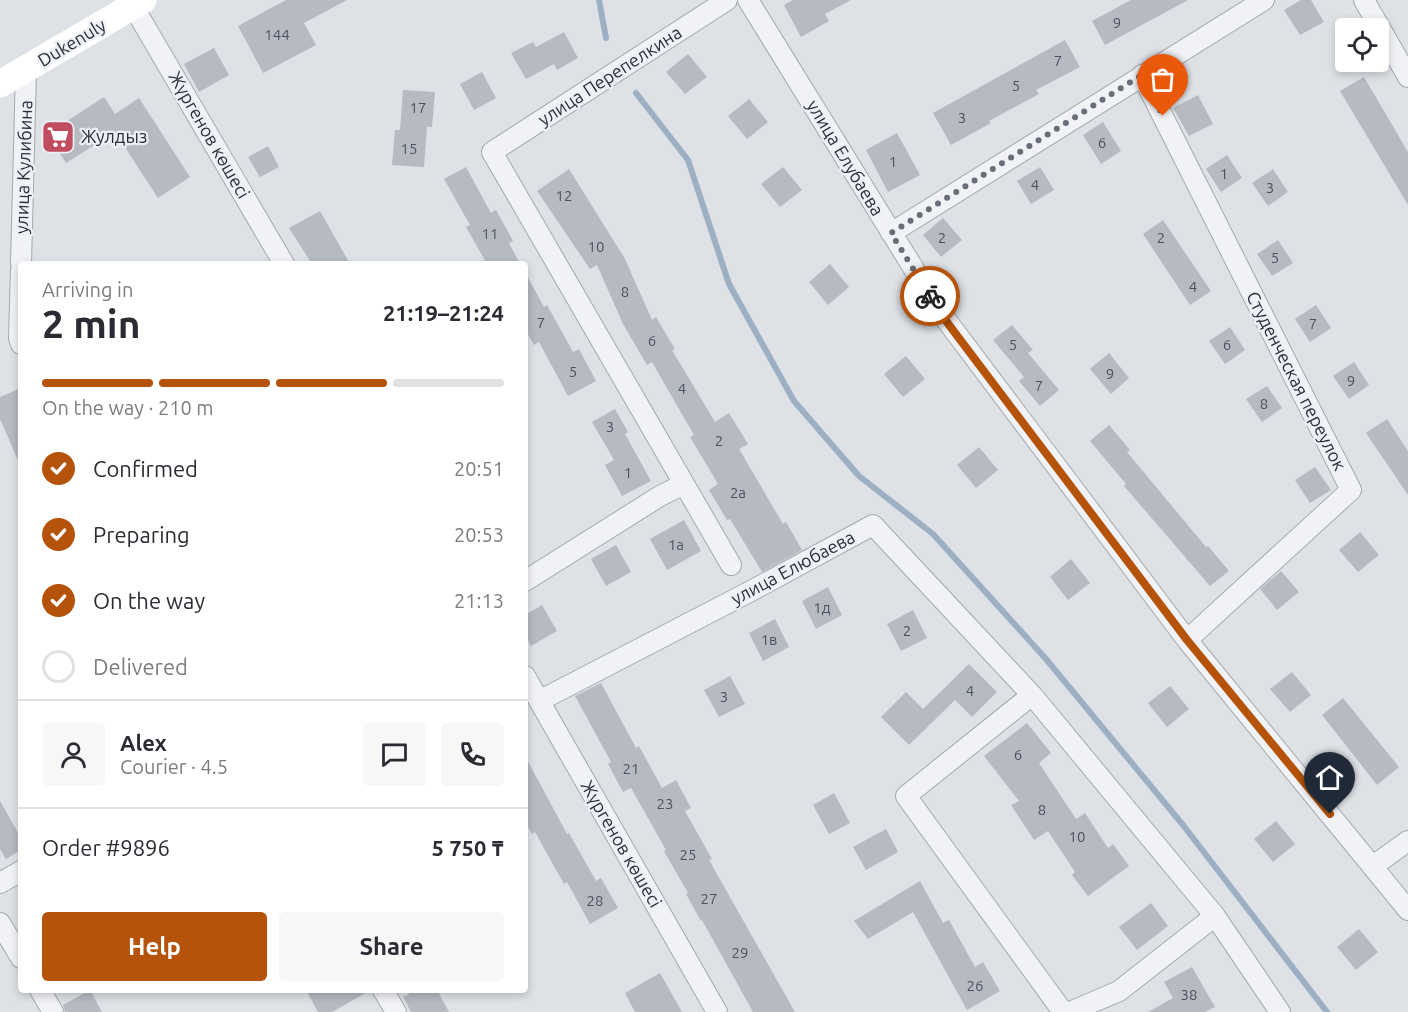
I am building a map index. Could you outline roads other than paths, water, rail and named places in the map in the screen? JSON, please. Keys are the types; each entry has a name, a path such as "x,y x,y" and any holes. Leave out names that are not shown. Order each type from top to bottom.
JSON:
{"street":[{"name":"улица Перепелкина","path":"684,484 492,152 727,0"},
{"name":"улица Елубаева","path":"748,0 940,313 1187,640 1408,910"},
{"path":"891,233 1264,0"},
{"path":"1364,0 1408,77"},
{"name":"Dukenuly","path":"0,84 138,3"},
{"name":"Жүргенов көшесі","path":"138,3 282,261"},
{"name":"улица Кулибина","path":"21,261 26,70"},
{"name":"Студенческая переулок","path":"1142,75 1351,490 1187,640"},
{"path":"528,579 660,496 684,484 731,565"},
{"name":"улица Елюбаева","path":"539,701 873,525 1032,695 1215,916 1280,1012"},
{"name":"Жүргенов көшесі","path":"528,681 717,1012"},
{"path":"1032,695 906,796 1063,1012"},
{"path":"1373,866 1408,841"},
{"path":"0,883 18,873"},
{"path":"1070,1012 1119,991 1215,916"},
{"path":"0,923 18,953"},
{"path":"42,993 53,1012"},
{"path":"385,993 396,1012"}],"waterway":[{"path":"599,0 606,38"},
{"path":"636,93 688,160 729,284 794,401 859,476 933,534 1046,659 1183,825 1327,1012"}],"place":[{"name":"Жулдыз","path":"58,137"}]}
